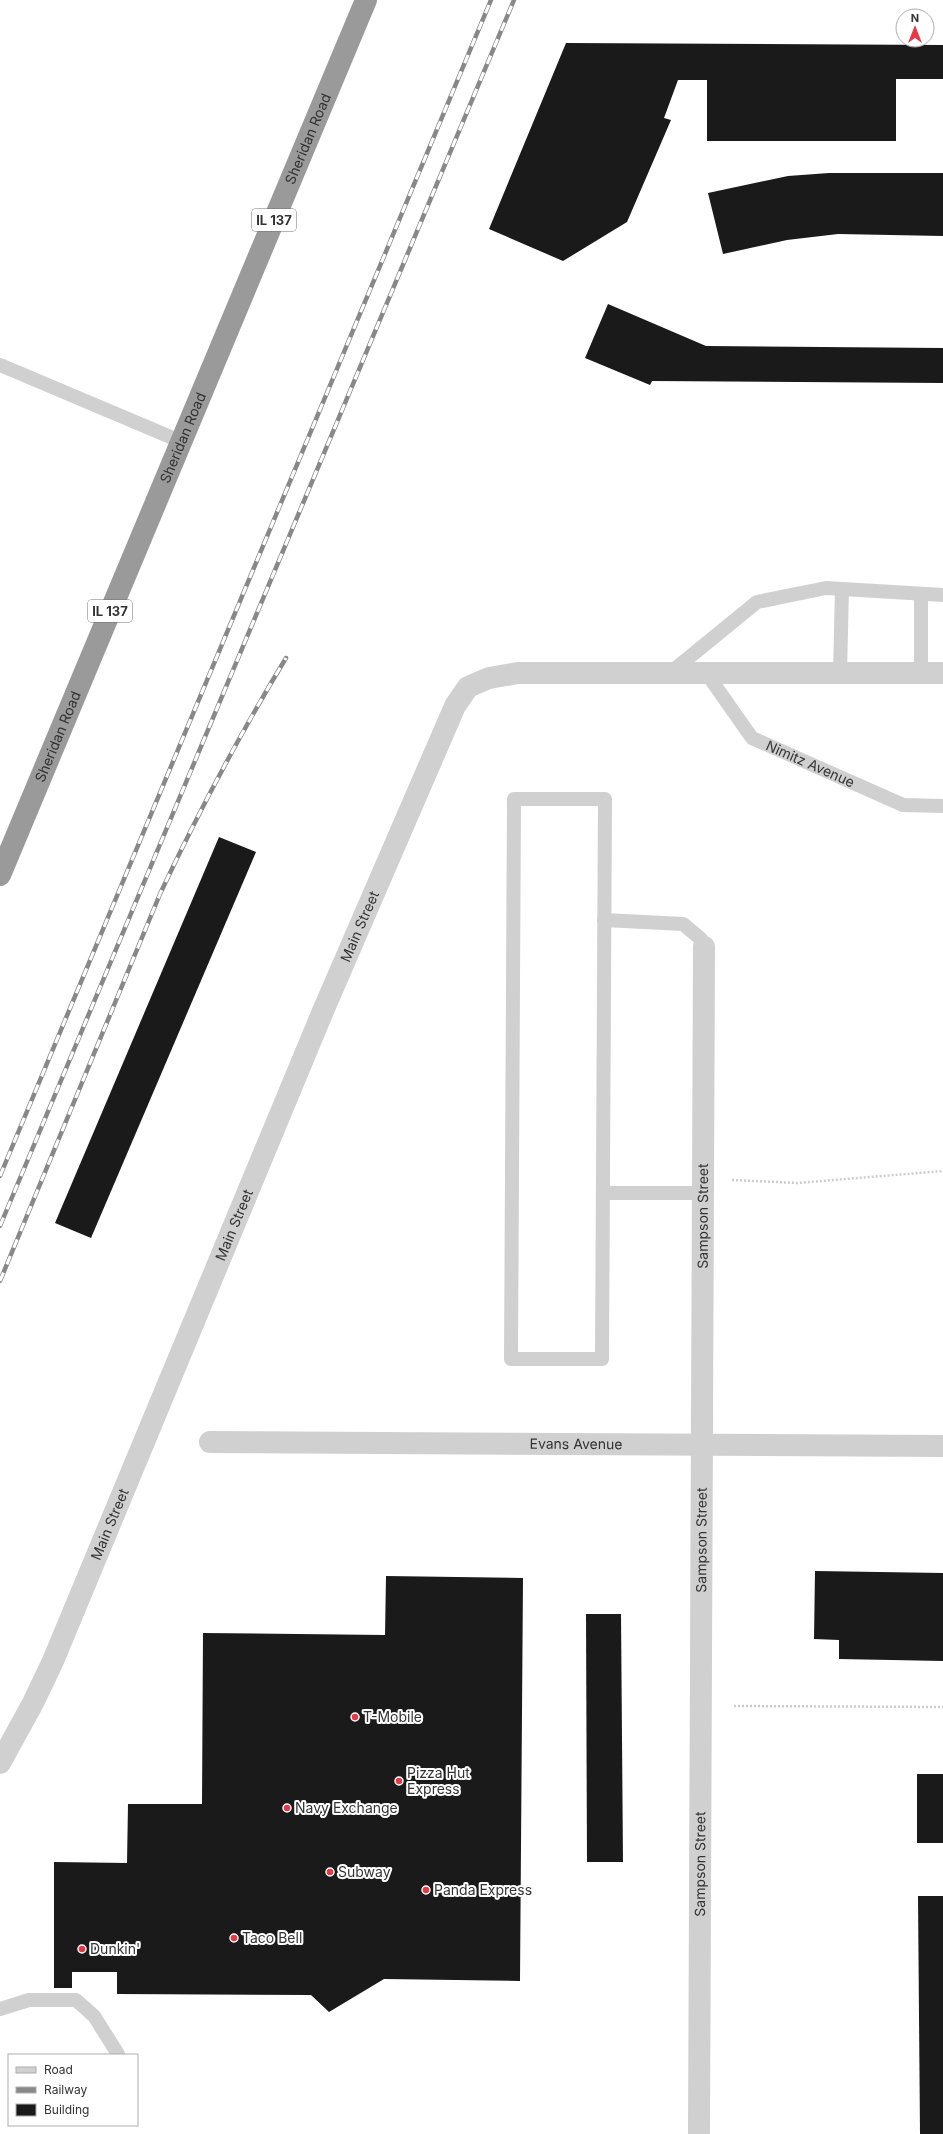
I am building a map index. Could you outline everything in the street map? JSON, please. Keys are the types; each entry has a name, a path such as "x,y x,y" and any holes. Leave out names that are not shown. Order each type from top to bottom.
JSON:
{"highway":[{"name":"Sheridan Road","path":"0,875 180,441 366,0"}],"street":[{"path":"670,674 943,672"},
{"name":"Main Street","path":"0,1763 33,1703 53,1661 323,1011 454,706 468,687 489,678 518,673 670,674"},
{"name":"Sampson Street","path":"699,2134 704,947"},
{"name":"Evans Avenue","path":"210,1442 943,1446"}],"lane":[{"path":"0,365 180,441"},
{"path":"670,674 757,602 826,588 943,596"},
{"path":"840,673 842,589"},
{"path":"921,594 921,673"},
{"name":"Nimitz Avenue","path":"708,674 752,738 902,805 943,806"},
{"path":"514,799 605,799 604,920 602,1359 511,1359 514,799"},
{"path":"604,920 683,924 701,939 704,947"},
{"path":"603,1193 703,1186"},
{"path":"0,2009 29,2000 76,2000 94,2016 118,2054"}],"path":[{"path":"703,1186 797,1183 943,1171"},
{"path":"734,1706 943,1707"}],"building":[{"path":"566,43 895,45 895,48 935,48 935,45 943,45 943,79 896,79 896,141 707,141 707,80 678,80 664,118 671,120 627,222 563,261 489,229"},
{"path":"829,173 943,173 943,236 838,234 787,240 723,254 708,193 788,176"},
{"path":"608,304 706,346 943,348 943,383 652,381 650,385 585,358"},
{"path":"219,837 256,852 91,1238 55,1223"},
{"path":"815,1571 943,1573 943,1661 839,1659 839,1640 814,1639"},
{"path":"386,1576 523,1578 520,1981 384,1979 329,2012 311,1995 117,1994 117,1972 72,1972 72,1988 54,1988 54,1862 127,1863 128,1804 202,1804 203,1633 385,1635"},
{"path":"586,1614 621,1614 623,1862 587,1862"},
{"path":"917,1774 943,1774 943,1843 917,1843"},
{"path":"918,1896 943,1896 943,2134 920,2134"}],"railway":[{"path":"0,1176 491,0"},
{"path":"0,1226 514,0"},
{"path":"0,1281 160,894 220,774 286,658"}],"place":[{"name":"T-Mobile","path":"355,1717"},
{"name":"Pizza Hut Express","path":"399,1781"},
{"name":"Navy Exchange","path":"287,1808"},
{"name":"Subway","path":"330,1872"},
{"name":"Panda Express","path":"426,1890"},
{"name":"Taco Bell","path":"234,1938"},
{"name":"Dunkin'","path":"82,1949"}]}
